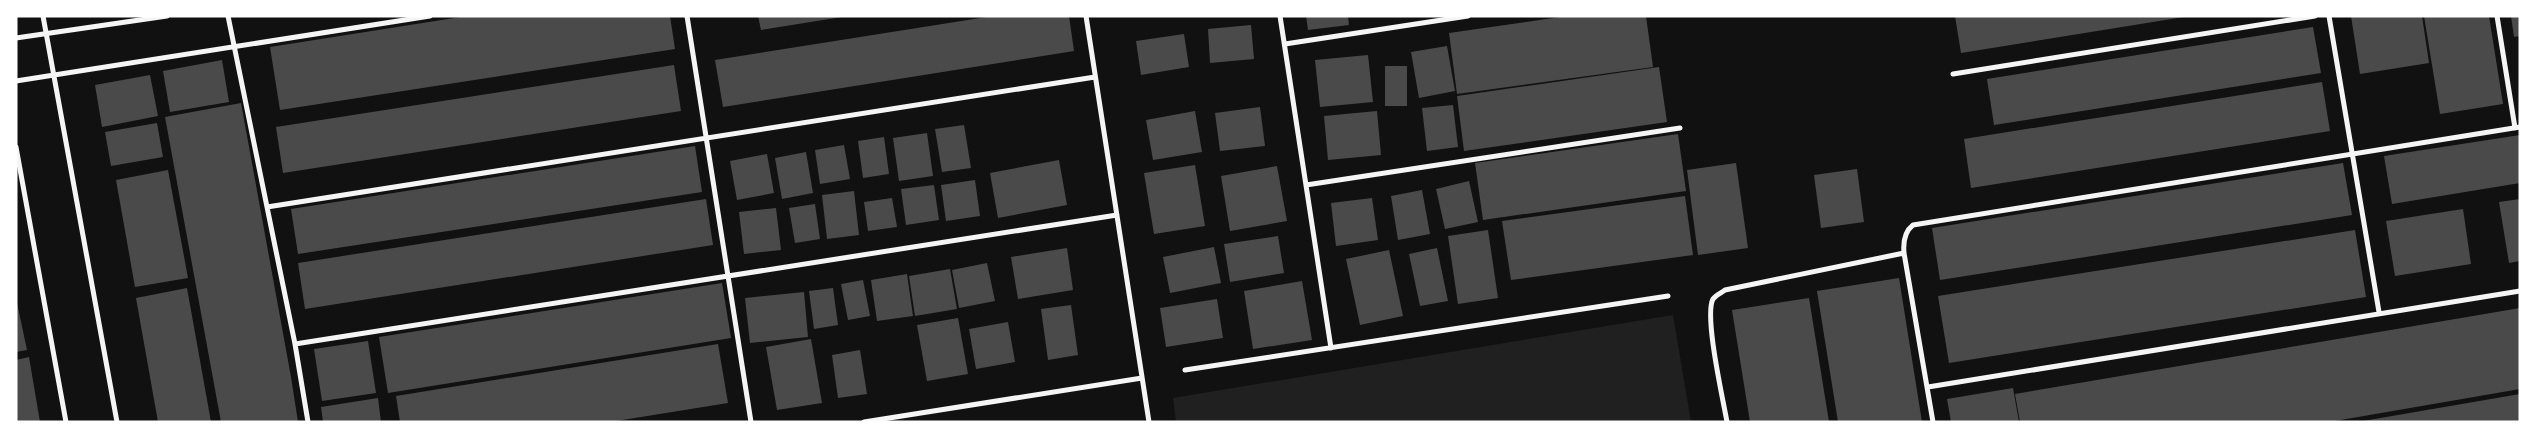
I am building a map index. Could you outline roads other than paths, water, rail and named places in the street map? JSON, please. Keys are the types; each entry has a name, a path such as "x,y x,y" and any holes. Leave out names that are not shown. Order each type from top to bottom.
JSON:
{"street":[{"path":"43,16 117,422"},
{"path":"16,38 46,32 167,16"},
{"path":"228,16 295,344 308,422"},
{"path":"16,81 430,16"},
{"path":"687,16 751,422"},
{"path":"1086,16 1149,422"},
{"path":"1280,16 1331,348"},
{"path":"1284,44 1468,16"},
{"path":"1953,74 2315,16"},
{"path":"2330,16 2379,312"},
{"path":"1933,422 1904,253 1903,240 1913,225 2518,128 2497,16"},
{"path":"267,207 1095,77"},
{"path":"1306,185 1680,128"},
{"path":"16,147 66,422"},
{"path":"295,344 1117,215"},
{"path":"1727,422 1710,318 1713,300 1725,290 1904,253"},
{"path":"1928,387 2379,312 2520,291"},
{"path":"1185,370 1668,296"},
{"path":"864,422 1142,378"}]}
